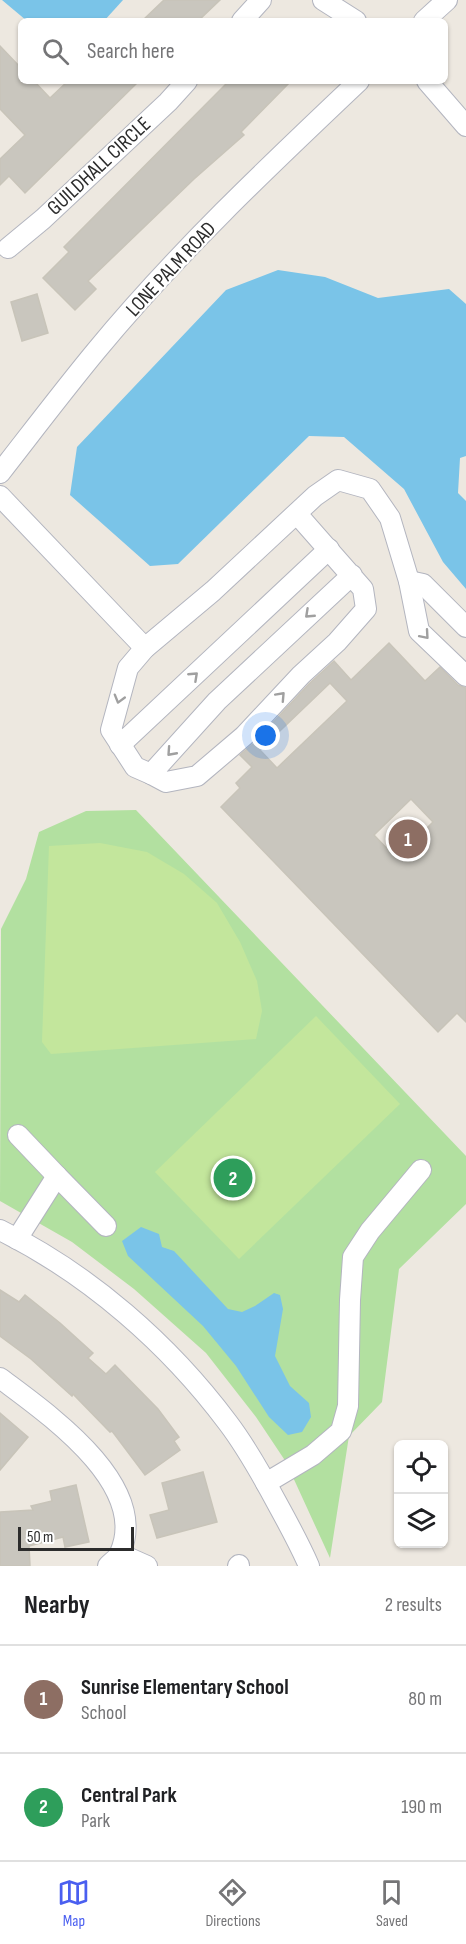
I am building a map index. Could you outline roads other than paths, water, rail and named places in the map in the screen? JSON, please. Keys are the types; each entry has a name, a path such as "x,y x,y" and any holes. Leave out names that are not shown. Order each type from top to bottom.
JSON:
{"street":[{"path":"245,18 261,0"},
{"path":"323,0 351,18"},
{"path":"427,18 447,0"},
{"name":"GUILDHALL CIRCLE","path":"9,248 43,219 184,84"},
{"name":"LONE PALM ROAD","path":"0,473 96,351 163,276 250,184 356,84"},
{"path":"430,84 466,126"},
{"path":"297,514 363,589 366,609 337,642 301,675 244,736 197,776 166,782 135,767 111,730 128,668 146,648 213,591 315,496 338,480 370,489 390,519 409,581 420,630 466,676"},
{"path":"0,496 146,648"},
{"path":"120,745 329,549"},
{"path":"150,774 217,701 352,574"},
{"path":"409,581 423,584 466,627"},
{"path":"18,1134 106,1226"},
{"path":"266,1483 313,1455 341,1431 348,1406 353,1257 370,1231 421,1170"},
{"path":"57,1176 9,1235 76,1276 130,1317 186,1373 228,1423 266,1483 309,1566"},
{"path":"0,1378 60,1424 108,1476 124,1508 126,1531 114,1560 147,1566"}],"water":[{"path":"2,0 123,0 107,18 23,18"},
{"path":"278,270 325,277 378,298 449,289 466,304 466,456 460,458 458,493 466,501 466,589 443,562 404,489 344,437 309,436 178,564 150,566 70,495 77,447 226,290"},
{"path":"141,1227 159,1234 162,1247 174,1251 228,1309 242,1312 274,1293 280,1295 283,1309 275,1356 290,1386 309,1403 311,1417 302,1432 288,1435 269,1417 236,1366 203,1326 128,1256 122,1241"}],"place":[{"name":"Sunrise Elementary School","path":"408,839"},
{"name":"Central Park","path":"233,1178"}]}
